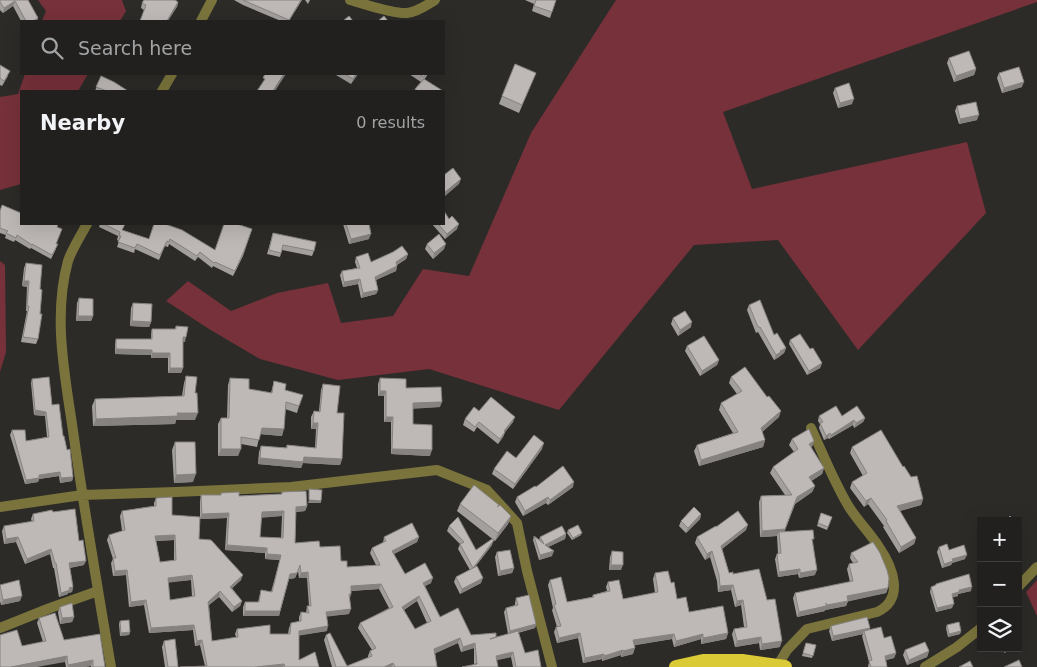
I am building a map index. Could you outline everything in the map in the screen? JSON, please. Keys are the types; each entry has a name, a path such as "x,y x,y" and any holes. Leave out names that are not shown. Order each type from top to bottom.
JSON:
{"highway":[{"path":"676,667 703,661 742,661 781,666"}],"street":[{"path":"202,20 212,0"},
{"path":"350,0 385,10 406,13 417,10 435,0"},
{"path":"163,90 171,75"},
{"path":"86,225 68,260 60,320 62,358 110,667"},
{"path":"781,666 788,650 807,628 877,612 885,608 894,594 895,584 880,548 850,508 811,428"},
{"path":"0,507 82,495 291,487 437,470 487,490 517,523 527,571 552,667"},
{"path":"1022,583 1037,567"},
{"path":"0,628 98,591"},
{"path":"925,667 957,647 977,631"}],"shaded area":[{"path":"38,0 122,0 126,11 121,20 42,20 46,11"},
{"path":"616,0 1037,0 1037,2 723,112 752,189 967,142 986,213 858,350 778,240 694,245 559,410 429,369 338,380 260,359 166,301 188,281 231,311 277,293 328,283 341,323 393,316 423,269 469,276 531,133"},
{"path":"25,75 87,75 79,90 20,90 20,184 0,190 0,97 18,94"},
{"path":"0,261 5,265 6,352 0,372"},
{"path":"1037,580 1037,616 1026,592"}],"building":[{"path":"0,0 28,0 38,18 25,20 15,1 4,8"},
{"path":"144,0 175,0 178,2 168,20 140,20 146,5 142,3"},
{"path":"243,0 301,0 289,20"},
{"path":"536,0 556,0 552,12 534,6"},
{"path":"349,16 352,20 344,20"},
{"path":"384,16 387,20 379,20"},
{"path":"969,51 976,69 956,76 949,58"},
{"path":"515,64 536,73 522,105 502,96"},
{"path":"0,65 10,71 4,81 0,78"},
{"path":"1019,67 1024,82 1004,88 999,73"},
{"path":"264,75 283,75 274,90 258,90 265,79 263,78"},
{"path":"347,75 355,75 353,79"},
{"path":"101,76 126,90 104,90 96,87"},
{"path":"424,79 441,90 416,90 415,89"},
{"path":"849,83 854,99 840,103 835,88"},
{"path":"976,102 979,115 960,119 957,106"},
{"path":"453,168 461,179 445,192 445,174"},
{"path":"2,205 20,213 20,225 58,225 57,227 62,229 56,244 58,244 52,255 17,235 16,238 6,233 8,231 0,228"},
{"path":"445,213 449,219 452,216 459,224 447,234 439,225 445,225"},
{"path":"106,225 124,225 122,230 149,239 154,225 168,225 182,230 215,250 224,225 240,225 252,229 235,271 214,263 200,252 197,256 170,239 160,255 137,244 135,248 118,242 121,236 119,236 120,232"},
{"path":"346,225 369,225 371,234 351,239"},
{"path":"273,233 316,242 314,251 283,245 281,253 269,250"},
{"path":"439,234 446,244 434,253 427,244"},
{"path":"402,246 408,254 396,262 397,266 375,277 378,290 363,293 360,279 344,282 342,271 360,268 356,257 368,253 371,262"},
{"path":"26,263 42,265 40,314 42,314 38,339 23,337 29,306 27,306 29,281 24,281"},
{"path":"79,298 93,299 93,316 78,316"},
{"path":"760,300 774,335 777,333 786,348 776,355 760,327 758,327 749,305"},
{"path":"133,303 152,304 151,322 132,321"},
{"path":"685,311 692,322 680,330 673,318"},
{"path":"176,326 188,327 186,337 183,337 183,368 170,368 170,353 152,353 152,350 116,349 116,339 152,339 152,329 176,329"},
{"path":"800,334 810,349 813,348 822,363 809,371 790,340"},
{"path":"704,336 719,360 702,371 687,346"},
{"path":"745,367 767,397 769,396 781,411 761,428 765,440 701,460 697,445 738,432 721,403 742,391 731,377"},
{"path":"186,376 197,377 195,393 197,393 198,413 177,413 178,416 96,419 95,399 184,396"},
{"path":"49,377 52,405 59,404 63,436 67,450 70,449 73,477 61,478 60,472 39,475 39,478 26,480 12,430 25,430 26,441 49,437 46,412 35,410 32,379"},
{"path":"230,378 249,379 249,389 272,393 274,381 286,384 285,390 303,395 299,406 286,402 284,429 262,428 259,440 241,437 241,449 221,449 221,418 229,418"},
{"path":"380,378 406,379 406,388 441,387 442,402 413,403 413,424 432,425 432,450 392,449 393,417 386,417 386,391 380,391"},
{"path":"323,384 340,386 337,413 344,413 342,459 304,457 303,462 260,458 261,446 287,448 287,445 316,448 318,423 313,423 314,411 320,412"},
{"path":"491,397 515,417 500,439 479,422 475,427 465,419 474,407 479,411"},
{"path":"836,406 842,416 857,406 865,418 856,423 854,420 831,435 830,433 826,436 820,423 823,422 819,416"},
{"path":"809,429 814,441 809,444 824,468 809,477 815,486 797,497 785,529 762,531 761,496 792,495 773,467 798,449 792,439"},
{"path":"881,430 903,467 911,477 917,476 923,499 897,506 916,538 901,547 887,520 871,498 866,501 852,482 867,473 852,447"},
{"path":"534,435 544,443 515,484 494,469 507,451 516,458"},
{"path":"175,442 195,442 196,474 176,475"},
{"path":"563,466 574,482 550,500 548,497 525,511 517,497 536,487"},
{"path":"474,485 499,505 497,507 500,505 511,516 498,533 460,504"},
{"path":"309,489 322,490 321,501 309,500"},
{"path":"306,491 307,506 296,507 295,543 319,541 320,547 340,546 341,561 347,561 347,567 380,565 372,548 386,541 384,537 412,523 419,537 392,551 405,574 425,563 433,578 423,583 440,617 458,608 471,635 496,633 496,637 490,639 518,631 525,653 538,650 541,667 516,667 513,652 496,656 498,667 462,667 477,664 475,643 463,647 460,638 434,649 437,667 395,667 393,663 384,667 336,667 326,635 330,633 347,666 372,656 370,651 376,648 360,623 393,607 381,584 351,586 351,594 349,594 351,609 326,612 328,626 299,631 299,660 315,652 319,667 285,667 284,664 255,667 180,667 207,666 202,640 197,641 194,625 151,628 146,600 131,602 127,570 115,571 113,558 116,558 109,535 125,530 122,511 156,506 156,498 172,497 172,515 200,517 199,539 211,540 243,575 230,587 242,601 234,607 220,591 208,602 212,641 238,637 237,629 270,625 270,634 290,634 291,623 301,621 301,612 309,613 307,606 311,606 308,572 301,573 300,565 297,573 290,574 280,611 245,611 245,602 259,602 261,590 272,592 281,555 267,554 267,548 227,545 229,513 202,514 201,495 221,495 221,493 239,492 239,496 282,494 282,492","holes":["284,511 283,538 260,537 262,512","175,535 176,560 160,562 155,536","192,575 195,596 170,600 168,578","419,596 431,621 415,629 402,607"]},
{"path":"694,507 701,514 688,528 681,521"},
{"path":"75,509 79,541 83,540 86,561 69,563 73,587 61,593 56,563 51,549 27,559 18,537 6,539 4,526 34,521 33,514 52,510 53,512"},
{"path":"738,511 748,525 721,546 729,573 733,572 733,574 759,569 767,600 775,599 782,641 762,644 761,637 737,641 734,629 747,627 743,600 737,601 733,585 720,586 712,551 707,554 697,537 716,527"},
{"path":"821,513 832,517 828,527 818,523"},
{"path":"458,517 476,550 492,539 494,540 473,568 460,544 464,542 449,526"},
{"path":"578,525 582,533 573,538 568,530"},
{"path":"562,526 566,534 545,545 554,551 540,555 534,536 544,544 540,537"},
{"path":"813,530 814,539 812,539 817,570 800,573 800,569 779,572 777,554 781,553 779,532"},
{"path":"873,542 887,570 889,578 888,588 847,596 848,601 827,605 826,603 826,606 799,612 795,593 853,581 849,564 858,562 851,553"},
{"path":"947,544 949,550 964,545 967,555 952,559 953,561 944,564 939,547"},
{"path":"510,550 514,568 500,571 497,552"},
{"path":"612,551 623,552 623,565 611,565"},
{"path":"477,566 483,578 462,589 456,577"},
{"path":"668,571 671,583 674,582 677,599 686,597 689,612 723,606 728,633 703,638 703,634 676,641 674,634 633,640 635,648 604,656 604,654 585,658 580,633 559,638 556,627 561,626 554,605 556,604 550,580 561,577 567,602 594,597 593,595 610,591 608,582 619,580 623,599 658,592 655,573"},
{"path":"969,574 972,587 952,594 954,604 937,608 931,587"},
{"path":"19,580 22,596 3,600 0,585"},
{"path":"529,595 536,624 510,631 506,608 518,605 516,598"},
{"path":"72,603 74,617 62,618 60,607"},
{"path":"55,613 64,640 100,634 105,667 93,667 93,660 68,665 67,656 11,667 0,667 0,635 17,630 22,646 46,641 39,618"},
{"path":"867,617 870,628 833,636 831,626"},
{"path":"129,620 130,632 121,633 120,621"},
{"path":"959,622 961,631 949,634 947,625"},
{"path":"881,627 884,638 891,636 896,653 885,656 887,667 871,667 869,661 872,660 864,631"},
{"path":"175,639 178,667 168,667 164,641"},
{"path":"925,642 929,651 909,660 905,650"},
{"path":"806,643 816,645 813,656 803,653"},
{"path":"1019,660 1022,667 1004,667"},
{"path":"970,661 973,667 959,667"}]}
